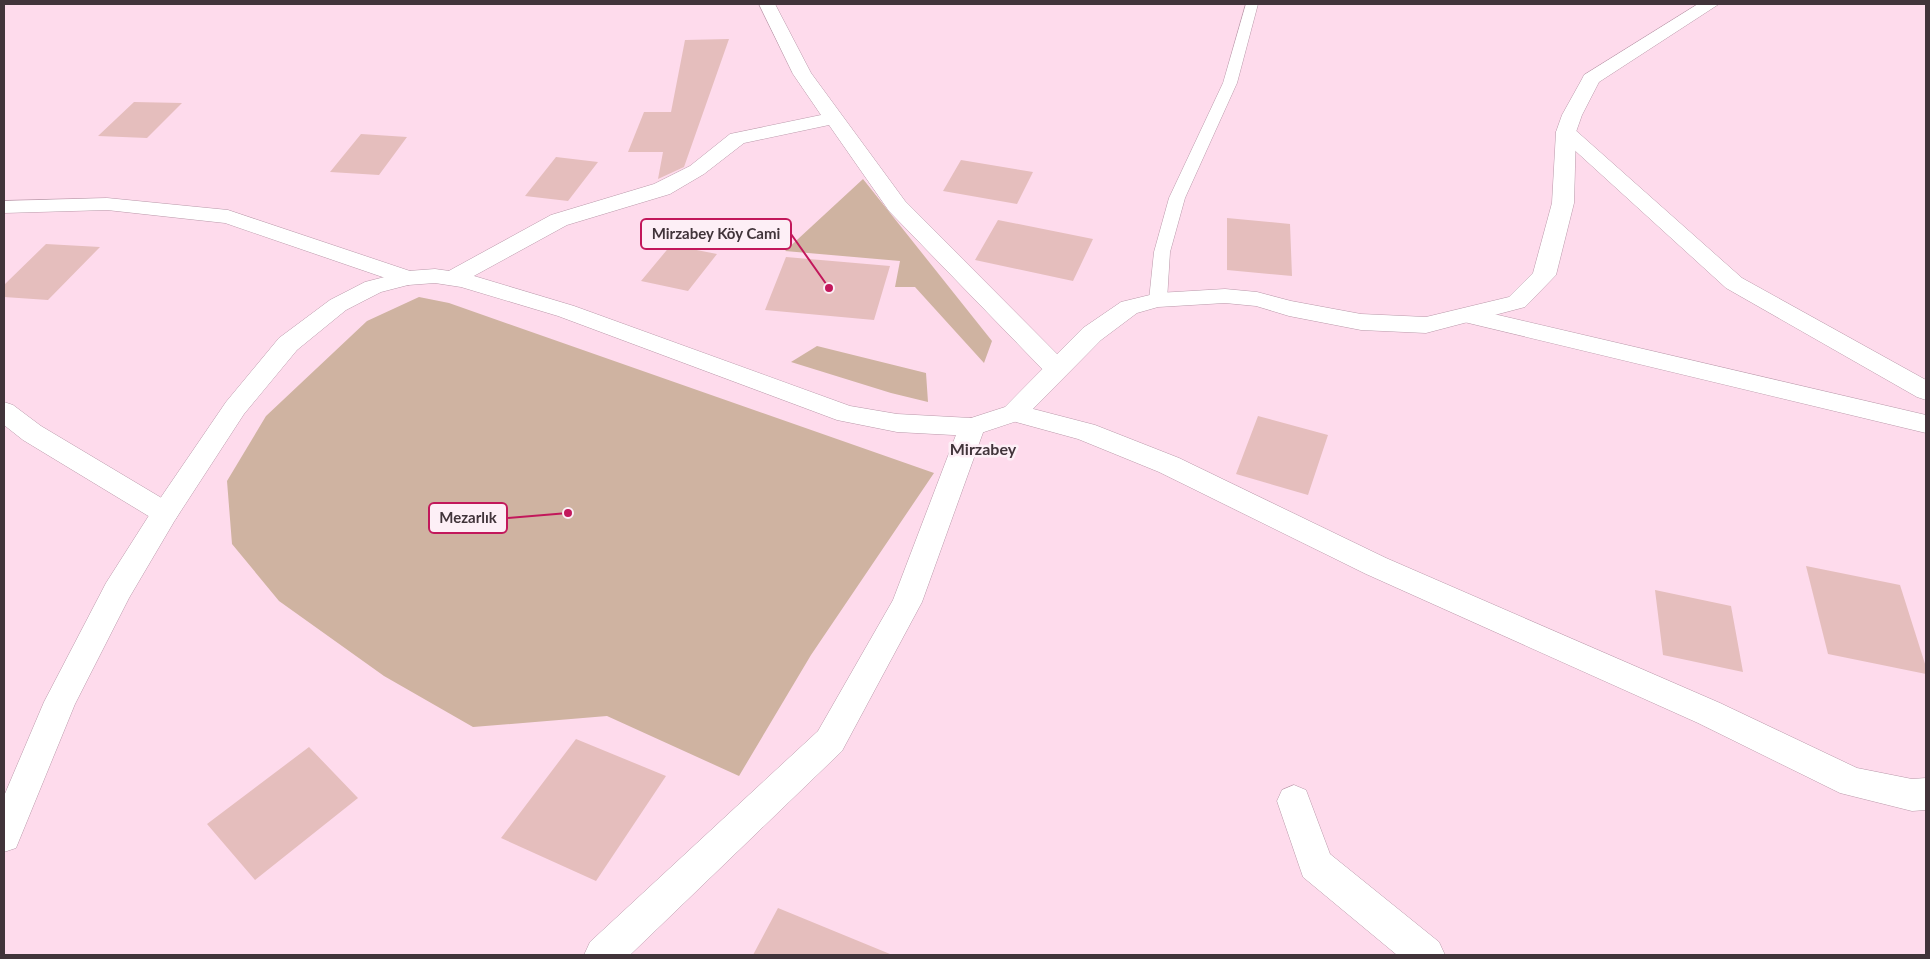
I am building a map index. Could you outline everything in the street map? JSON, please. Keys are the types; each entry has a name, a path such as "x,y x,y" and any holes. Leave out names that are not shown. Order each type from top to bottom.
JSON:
{"street":[{"path":"767,4 802,74 897,206 1057,370"},
{"path":"4,836 60,702 117,591 165,513 235,408 288,344 338,306 373,287 408,278 435,276 453,278 566,311 846,414 897,423 972,427 1014,413 1092,334 1129,307 1158,300 1225,296 1257,299 1289,308 1361,322 1426,324 1468,316 1517,302 1544,275 1563,203 1566,132 1572,115 1591,79 1710,4"},
{"path":"453,278 559,220 662,189 697,170 737,138 833,118"},
{"path":"1566,132 1734,283 1926,391"},
{"path":"4,208 107,204 228,217 408,278"},
{"path":"1468,316 1926,424"},
{"path":"4,411 32,433 165,513"},
{"path":"1014,413 1086,432 1169,465 1376,566 1709,713 1852,782 1922,801"},
{"path":"603,955 830,741 907,602 972,427"},
{"path":"1294,801 1316,865 1426,955"}],"lane":[{"path":"1158,300 1162,252 1177,198 1230,83 1252,4"}],"shaded area":[{"path":"863,179 992,341 984,363 915,287 895,287 900,261 785,251"},
{"path":"419,297 449,303 934,473 811,655 739,776 607,716 473,727 384,676 279,601 232,544 227,481 266,416 367,321"},
{"path":"817,346 926,373 928,402 891,393 791,362"}],"building":[{"path":"729,39 684,167 658,179 663,152 628,152 644,112 671,112 685,40"},
{"path":"134,102 182,103 147,138 98,136"},
{"path":"361,134 407,137 379,175 330,172"},
{"path":"556,157 598,162 568,201 525,196"},
{"path":"961,160 1033,172 1017,204 943,191"},
{"path":"1227,218 1290,224 1292,276 1227,270"},
{"path":"998,220 1093,239 1073,281 975,260"},
{"path":"46,244 100,247 48,300 4,297 4,285"},
{"path":"671,245 717,254 688,291 641,281"},
{"path":"786,257 890,266 874,320 765,310"},
{"path":"1258,416 1328,435 1308,495 1236,474"},
{"path":"1806,566 1900,585 1926,667 1926,674 1828,654"},
{"path":"1655,590 1731,606 1743,672 1663,655"},
{"path":"576,739 666,776 596,881 501,838"},
{"path":"309,747 358,798 255,880 207,824"},
{"path":"778,908 890,954 890,955 753,955"}],"place":[{"name":"Mirzabey Köy Cami","path":"829,288"},
{"name":"Mezarlık","path":"568,513"}],"district":[{"name":"Mirzabey","path":"983,448"}]}
